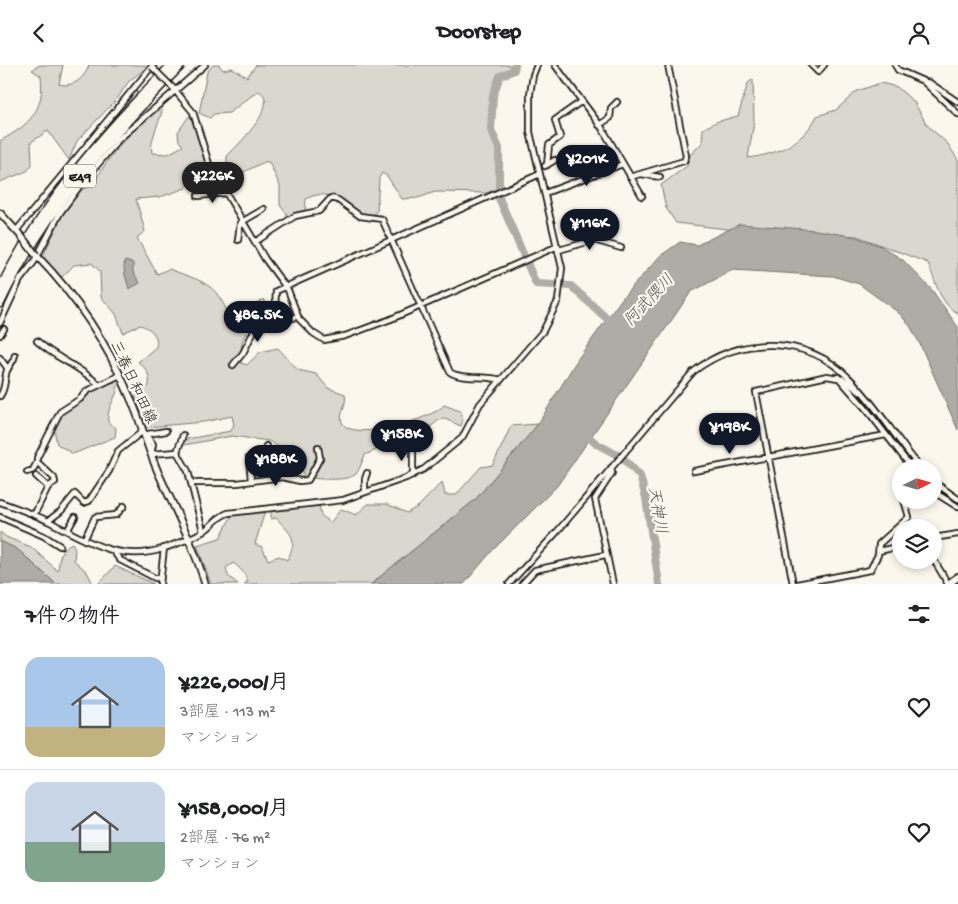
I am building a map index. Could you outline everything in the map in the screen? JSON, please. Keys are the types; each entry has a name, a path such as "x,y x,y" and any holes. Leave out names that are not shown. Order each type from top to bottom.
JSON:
{"highway":[{"name":"E49","path":"0,289 22,248 63,187 112,128 172,65"},
{"name":"E49","path":"0,303 27,252 63,197 113,137 181,65"}],"main road":[{"name":"三春日和田線","path":"0,213 86,315 120,375 205,584"},
{"path":"948,584 958,577"}],"street":[{"path":"0,323 20,280 37,255 60,213 79,187 119,139 174,89 206,65"},
{"path":"0,501 48,521 84,540 113,551 129,553 164,548 188,539 204,531 219,517 228,513 343,500 413,475 431,465 461,439 480,404 543,331 555,311 562,284 559,248 530,132 529,115 533,75 537,65"},
{"path":"555,65 599,125 642,196"},
{"path":"630,177 684,161 686,156 668,65"},
{"path":"811,65 818,71 824,65"},
{"path":"895,65 898,71 924,83 958,114"},
{"path":"18,233 152,66 174,89 195,116 210,164 242,221 285,286 298,316 313,333 330,340 361,331 559,248 590,241 621,248"},
{"path":"924,83 930,83 958,102"},
{"path":"547,165 549,145 560,137 555,120 582,101"},
{"path":"599,125 610,118 611,108 617,102"},
{"path":"538,167 547,165 555,160"},
{"path":"545,193 622,164"},
{"path":"298,316 282,322 276,314 275,294 285,286 540,174"},
{"path":"641,174 660,177"},
{"path":"198,196 226,193"},
{"path":"255,242 295,216 319,211 332,198 340,201 360,216 382,219 450,372 456,375 480,375 501,380"},
{"path":"238,240 242,221 264,209"},
{"path":"600,242 604,231"},
{"path":"233,365 243,353 254,331 276,314"},
{"path":"0,335 4,329"},
{"path":"37,341 52,354 82,369 98,384"},
{"path":"508,584 611,468 692,371 718,355 733,349 764,344 789,346 833,364 850,378 864,394 914,459"},
{"path":"0,396 4,388 8,369 15,355"},
{"path":"0,358 8,369"},
{"path":"27,472 33,470 41,449 60,412 98,384 120,375"},
{"path":"793,584 756,391 827,376 838,377 864,394"},
{"path":"838,377 905,459"},
{"path":"48,521 61,511 74,493 84,503 89,501 109,471 118,451 145,433 166,431"},
{"path":"183,435 177,452 188,471 204,531"},
{"path":"694,471 886,435"},
{"path":"266,446 280,467 279,477"},
{"path":"191,483 237,483 279,477 308,480 320,459 318,447"},
{"path":"413,450 413,475"},
{"path":"151,454 177,452"},
{"path":"249,458 251,481"},
{"path":"34,515 48,487 55,482 37,462"},
{"path":"611,468 612,473 595,499 605,555 613,584"},
{"path":"365,492 364,479 367,473"},
{"path":"36,476 48,487"},
{"path":"942,488 958,499"},
{"path":"942,497 958,507"},
{"path":"84,540 95,517 116,515 124,506"},
{"path":"797,584 870,570 879,551 880,542 909,517 907,509"},
{"path":"0,517 44,536 60,546"},
{"path":"67,531 75,517"},
{"path":"942,536 958,534"},
{"path":"160,584 159,578 164,548"},
{"path":"879,551 892,548"},
{"path":"113,551 120,560 155,578 159,578"},
{"path":"522,584 536,570 605,555"},
{"path":"939,569 948,584"}],"shaded area":[{"path":"39,65 63,65 59,84 64,85 78,81 85,74 89,65 145,65 146,68 129,81 117,99 77,141 69,160 48,131 31,142 32,165 27,171 0,182 0,141 27,123 33,116 42,88 41,76 32,70"},
{"path":"213,65 219,65 223,70 232,68 247,77 256,65 511,65 511,71 499,79 493,105 493,126 502,150 502,186 487,193 435,192 418,198 402,199 387,176 382,173 379,178 377,211 372,215 356,211 333,197 316,195 306,199 305,211 288,216 280,205 280,186 269,162 264,162 234,177 227,170 227,156 256,124 265,104 264,97 258,91 229,113 214,114 210,118 199,113 207,72"},
{"path":"753,79 754,122 748,158 769,154 788,146 804,134 817,116 836,110 857,91 881,83 897,87 914,102 927,125 948,144 958,160 958,313 942,298 928,263 857,236 735,230 676,223 666,208 661,185 687,166 690,155 702,143 703,129 716,122 738,116 748,83"},
{"path":"163,102 163,108 152,141 152,153 168,154 183,146 179,141 178,132 189,116 193,117 212,175 194,179 186,188 160,197 136,199 145,231 137,238 157,274 169,269 203,282 221,299 226,309 238,313 264,299 269,311 255,322 246,333 243,339 241,363 247,365 260,352 278,348 298,370 316,374 328,388 345,394 346,398 341,421 350,429 362,431 394,427 437,411 444,405 460,411 463,420 461,426 445,419 439,420 425,431 409,432 385,441 376,450 365,455 356,474 352,477 331,479 304,477 298,459 269,441 232,436 184,445 182,443 187,439 231,431 234,425 232,416 204,422 147,427 135,397 149,386 149,378 146,370 138,362 156,347 155,336 150,330 140,325 123,333 116,314 101,297 100,271 91,263 74,265 60,279 43,256 62,216 82,189 92,187 115,152 133,131"},
{"path":"116,382 118,384 116,394 108,416 108,422 116,428 115,437 73,454 57,444 55,426 61,414 92,391"},
{"path":"538,424 476,499 371,584 244,584 248,581 243,572 234,563 226,568 228,576 238,584 211,584 197,545 220,538 232,515 265,511 255,544 262,547 268,560 279,556 287,560 291,553 292,537 276,518 271,519 271,510 319,505 321,515 330,523 341,509 356,515 368,504 387,504 407,513 419,506 442,482 445,495 456,495 481,467 493,465 511,426"},
{"path":"0,532 6,537 31,547 58,571 63,551 72,543 75,548 74,560 87,572 93,584 56,584 17,549 0,541"},
{"path":"115,566 154,584 98,584"}],"water":[{"name":"阿武隈川","path":"740,224 816,230 856,237 881,246 903,260 932,290 958,327 958,430 910,326 899,313 859,284 833,276 733,270 691,292 557,486 492,551 464,584 371,584 476,499 538,424 577,360 623,297 660,256 680,242 697,245"},
{"path":"125,261 133,263 133,272 140,283 129,289 124,271"},
{"path":"0,541 17,549 56,584 0,584"}],"waterway":[{"path":"515,65 514,70 500,76 493,95 491,130 499,148 499,198 536,284 571,286 614,325"},
{"name":"天神川","path":"583,433 597,444 623,458 640,476 646,498 659,584"}]}
